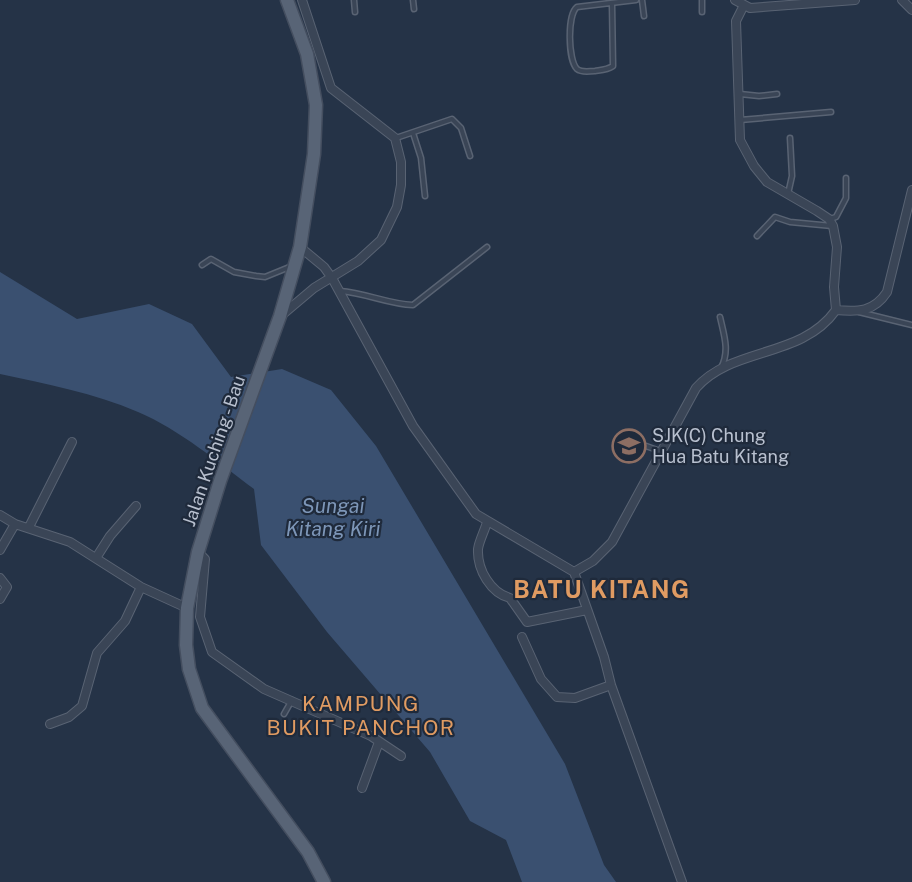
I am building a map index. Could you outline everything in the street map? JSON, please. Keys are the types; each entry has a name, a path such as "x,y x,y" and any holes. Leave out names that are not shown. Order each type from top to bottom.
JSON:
{"main road":[{"name":"Jalan Kuching - Bau","path":"286,0 307,54 316,105 314,154 296,266 273,338 220,482 198,552 187,608 189,669 202,708 308,852 324,882"}],"street":[{"path":"280,316 314,288 332,278 381,240 390,226 401,185 401,162 395,138 331,88 302,0"},
{"path":"735,0 743,7 750,8 855,0"},
{"path":"902,0 912,10"},
{"path":"574,572 593,561 612,542 696,388 704,379 721,369 817,332 836,310 834,287 837,247 831,222 766,182 740,140 736,21 743,7"},
{"path":"836,310 858,312 878,303 887,292 912,190"},
{"path":"300,247 324,267 332,278 413,426 476,513 487,522 574,572 604,657 611,685 682,882"},
{"path":"28,527 72,442"},
{"path":"96,558 110,536 136,507"},
{"path":"0,515 15,524 70,542 141,587 187,608"},
{"path":"487,522 478,549 481,566 489,585 500,595 510,598 527,622 587,610"},
{"path":"0,550 15,524"},
{"path":"198,552 205,559 200,617 212,652 253,683 292,699 379,742 402,756"},
{"path":"0,578 7,587 0,599"},
{"path":"50,724 69,717 82,706 97,653 125,621 141,587"},
{"path":"522,637 541,679 557,697 575,698 611,685"},
{"path":"362,788 379,742"}],"lane":[{"path":"354,0 355,12"},
{"path":"413,0 414,9"},
{"path":"612,4 613,66 604,70 581,71 576,68 572,57 570,17 573,9 636,0"},
{"path":"642,0 644,16"},
{"path":"702,0 702,12"},
{"path":"740,94 759,96 777,94"},
{"path":"740,121 831,112"},
{"path":"395,138 452,119 461,128 470,156"},
{"path":"413,133 421,158 425,196"},
{"path":"788,194 792,176 790,138"},
{"path":"757,236 775,217 797,223 831,222 846,198 846,178"},
{"path":"339,291 362,292 397,304 413,305 487,247"},
{"path":"202,265 211,259 234,272 265,277 283,268 296,266"},
{"path":"858,312 912,325"},
{"path":"720,317 726,344 726,358 721,369"},
{"path":"646,446 661,451"},
{"path":"284,714 292,699"}],"water":[{"name":"Sungai Kitang Kiri","path":"0,272 77,319 149,304 192,324 231,377 282,369 331,390 376,446 565,764 604,865 616,882 522,882 506,840 470,821 430,752 327,632 261,545 254,489 184,437 154,419 87,394 0,374"}],"place":[{"name":"SJK(C) Chung Hua Batu Kitang","path":"629,446"}],"district":[{"name":"BATU KITANG","path":"602,590"},
{"name":"KAMPUNG BUKIT PANCHOR","path":"361,716"}]}
